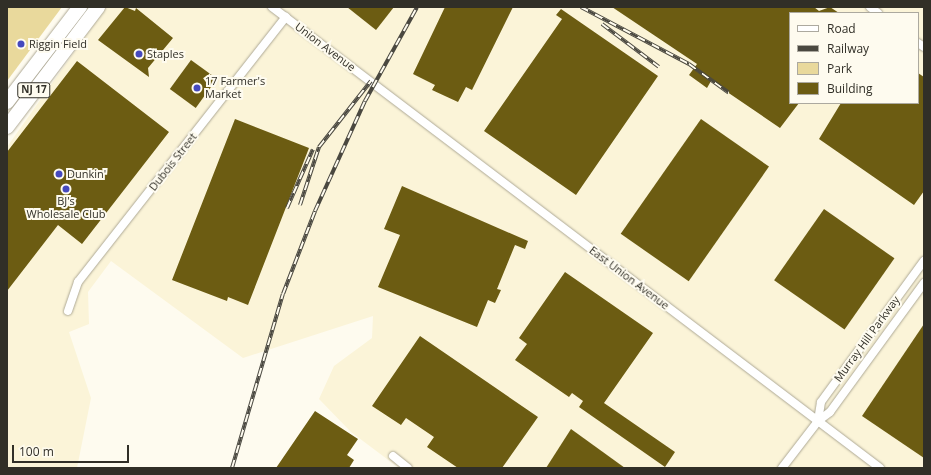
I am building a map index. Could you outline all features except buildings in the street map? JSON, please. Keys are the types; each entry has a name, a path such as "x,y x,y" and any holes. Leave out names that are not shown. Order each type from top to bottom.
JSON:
{"highway":[{"name":"NJ 17","path":"7,102 80,7"},
{"name":"NJ 17","path":"7,126 98,7"}],"street":[{"name":"Union Avenue","path":"272,7 378,88"},
{"name":"Dubois Street","path":"68,311 78,282 286,17"},
{"name":"East Union Avenue","path":"378,88 880,468"},
{"name":"Murray Hill Parkway","path":"818,421 821,402 924,261"},
{"name":"Murray Hill Parkway","path":"782,468 818,421 830,412 924,282"},
{"path":"876,326 886,334"},
{"path":"393,456 408,468"}],"shaded area":[{"path":"106,7 924,7 924,468 399,468 351,432 319,399 334,366 372,338 373,316 243,358 111,261 88,292 89,324 69,332 91,398 77,468 7,468 7,147"}],"green space":[{"name":"Riggin Field","path":"7,7 62,7 7,81"}],"railway":[{"path":"232,468 283,294 315,211 365,101 417,7"},
{"path":"581,7 689,64 729,93"},
{"path":"602,24 659,67"},
{"path":"300,205 319,147 371,81"},
{"path":"287,208 313,149"}],"place":[{"name":"Riggin Field","path":"21,44"},
{"name":"Staples","path":"139,54"},
{"name":"17 Farmer's Market","path":"197,88"},
{"name":"Dunkin'","path":"59,174"},
{"name":"BJ's Wholesale Club","path":"66,189"}]}
